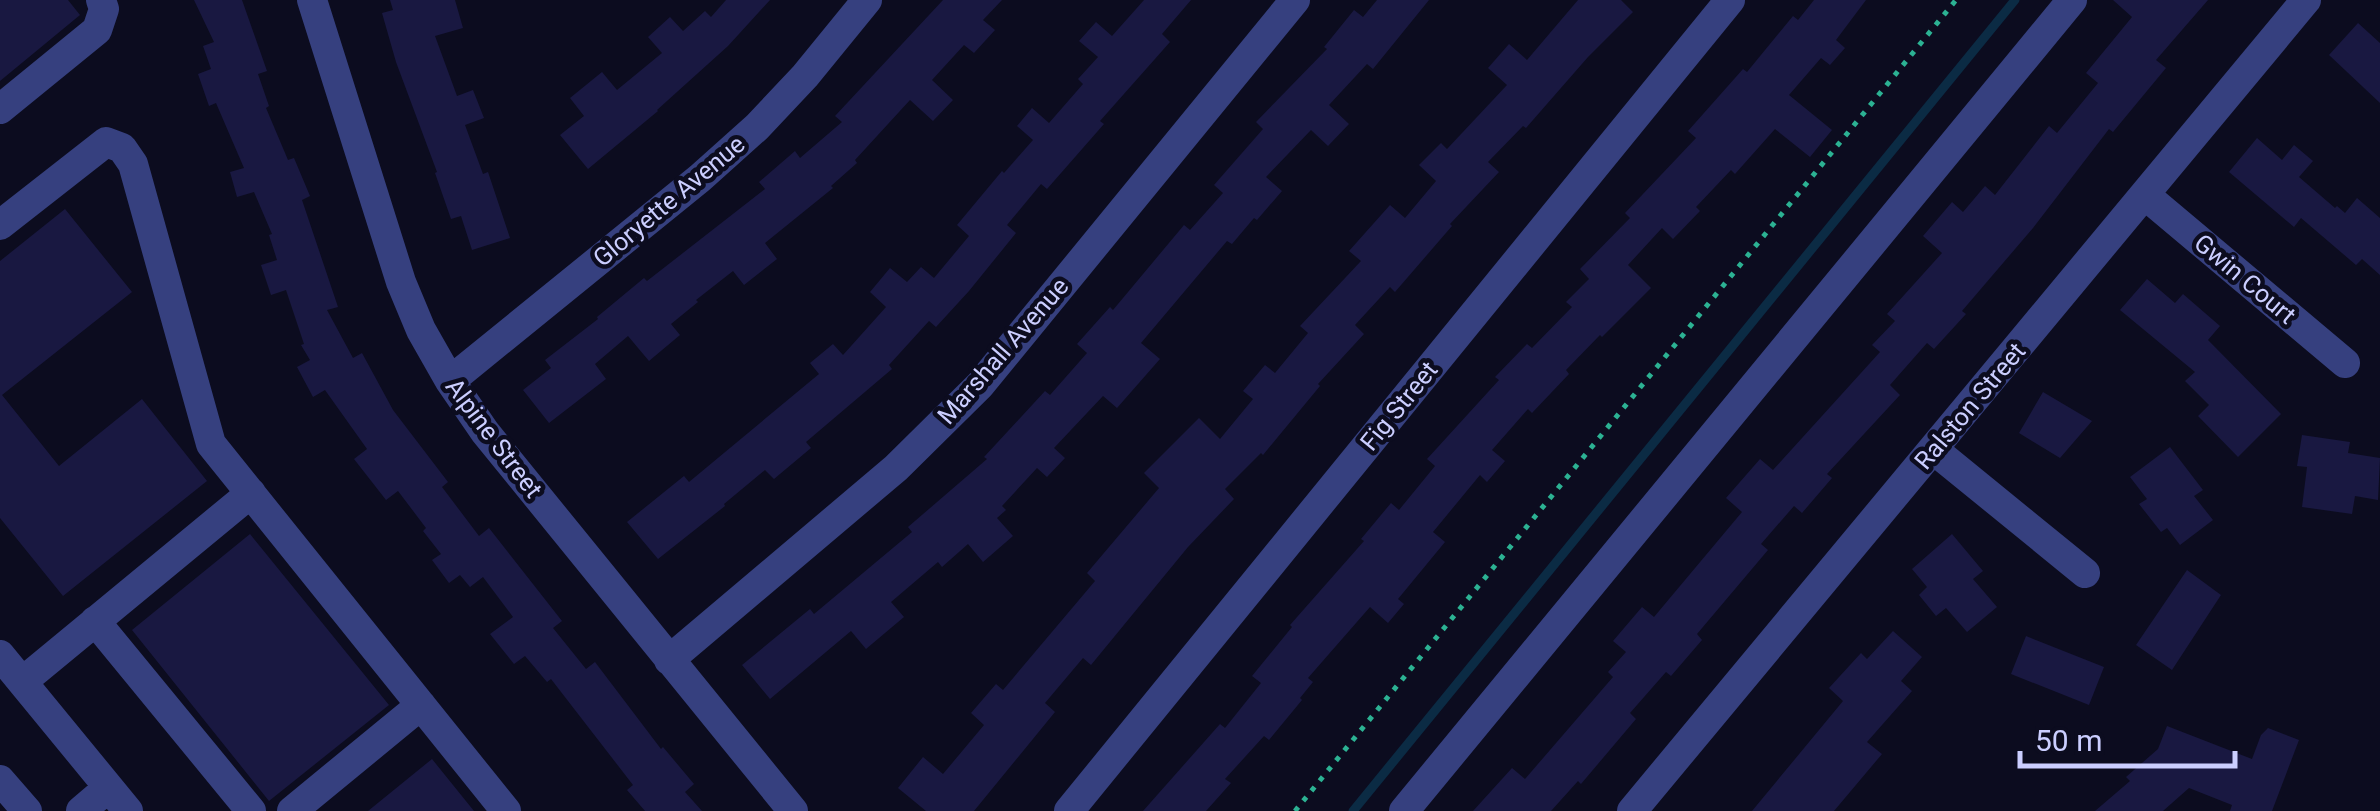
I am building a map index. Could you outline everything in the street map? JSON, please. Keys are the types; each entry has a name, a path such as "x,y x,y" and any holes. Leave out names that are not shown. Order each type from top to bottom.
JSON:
{"street":[{"path":"0,109 97,30 104,9 101,0"},
{"name":"Alpine Street","path":"312,0 401,282 450,382 485,432 793,811"},
{"name":"Gloryette Avenue","path":"450,382 757,127 867,0"},
{"name":"Marshall Avenue","path":"669,660 896,468 980,384 1295,0"},
{"name":"Fig Street","path":"1069,811 1730,0"},
{"path":"1404,811 2072,0"},
{"name":"Ralston Street","path":"1632,811 2306,0"},
{"path":"0,225 106,142 122,148 133,164 211,444 506,811"},
{"name":"Gwin Court","path":"2145,195 2344,364"},
{"path":"1934,450 2084,574"},
{"path":"22,682 250,493"},
{"path":"96,622 250,811"},
{"path":"0,654 118,799 81,811"},
{"path":"292,811 421,705"},
{"path":"0,780 26,811"}],"path":[{"path":"1295,811 1956,0"}],"building":[{"path":"0,0 68,0 80,15 0,81"},
{"path":"194,0 242,0 267,71 258,74 269,106 266,108 288,160 294,158 310,196 302,200 338,307 327,310 353,358 362,353 393,410 448,482 442,487 479,536 489,528 562,621 553,628 586,669 595,662 661,749 694,784 685,792 702,811 645,811 627,790 633,785 551,679 547,682 525,656 514,664 490,634 513,617 483,577 470,587 460,575 449,583 432,560 441,554 423,531 426,528 398,491 386,500 354,459 367,449 325,390 313,397 297,367 310,360 301,345 304,344 286,290 271,295 261,265 277,260 269,235 272,234 254,192 237,197 230,172 244,168 216,103 209,106 198,74 211,69 203,46 214,42"},
{"path":"390,0 455,0 463,28 435,36 457,96 473,90 484,118 465,125 483,174 488,172 510,238 472,250 461,216 451,219 382,13 393,10"},
{"path":"726,0 770,0 728,46 658,111 588,169 560,135 584,116 570,98 602,72 617,90 662,53 648,37 670,17 683,31 705,11 711,17"},
{"path":"943,0 1002,0 983,20 995,30 974,53 964,45 932,80 953,100 933,121 910,100 833,188 765,243 777,259 744,285 733,271 696,300 671,324 680,335 649,361 628,336 595,364 606,379 549,423 523,390 551,368 545,360 644,278 647,281 765,189 759,182 795,151 800,158 842,122 835,116"},
{"path":"1144,0 1191,0 1162,34 1170,42 1100,121 1104,124 1047,189 1041,184 1007,225 1016,233 969,291 936,327 929,321 889,365 892,369 806,442 811,448 774,479 765,470 658,559 627,522 684,476 689,482 819,374 810,363 833,344 843,355 886,307 870,292 890,268 907,282 921,267 934,278 969,236 957,225 1033,140 1017,126 1032,108 1049,123 1083,84 1078,79 1098,57 1079,41 1096,22 1112,36"},
{"path":"1377,0 1429,0 1373,69 1367,64 1329,105 1349,124 1328,146 1311,130 1266,177 1282,191 1232,244 1227,241 1141,343 1160,359 1117,408 1103,396 1054,448 1065,458 1047,477 1037,468 1002,506 1006,510 997,518 1013,536 983,562 968,544 942,567 938,562 891,602 904,617 866,649 851,631 770,699 742,665 810,609 814,614 912,532 908,527 987,459 984,457 1045,391 1050,395 1087,353 1077,344 1110,307 1113,310 1184,225 1190,230 1223,193 1214,185 1263,129 1256,122 1327,49 1324,47 1354,10 1363,17"},
{"path":"1578,0 1621,0 1633,12 1526,128 1523,126 1488,162 1499,172 1395,292 1390,287 1355,325 1364,334 1318,384 1263,455 1225,489 1234,499 1188,547 1091,665 1083,658 1045,703 1055,712 974,811 926,811 898,788 923,757 943,774 984,725 971,713 996,684 1003,690 1095,581 1087,573 1159,488 1144,473 1199,418 1220,439 1253,399 1243,391 1265,365 1275,373 1308,333 1300,326 1361,261 1349,251 1390,205 1405,218 1436,181 1419,165 1441,143 1447,149 1507,85 1488,68 1509,44 1527,60"},
{"path":"1814,0 1866,0 1836,40 1845,48 1830,65 1821,58 1789,95 1832,130 1810,157 1775,129 1735,174 1731,170 1696,207 1700,211 1673,239 1662,228 1628,265 1651,288 1600,335 1566,370 1569,374 1532,413 1528,409 1492,450 1505,461 1487,482 1480,475 1433,532 1445,542 1398,599 1404,604 1388,623 1370,607 1308,678 1313,682 1302,700 1269,740 1264,736 1225,779 1231,783 1206,811 1143,811 1220,724 1225,728 1261,683 1252,676 1290,625 1364,541 1361,539 1391,503 1399,510 1435,466 1427,459 1499,380 1495,377 1527,344 1532,348 1572,307 1566,302 1589,279 1580,269 1630,218 1625,213 1696,138 1688,131 1743,69 1747,72 1793,16 1798,20"},
{"path":"2113,0 2208,0 2156,60 2166,68 2113,132 2109,129 2033,228 1962,311 1966,314 1934,349 1927,343 1890,385 1900,395 1827,474 1832,478 1802,513 1794,506 1761,544 1768,550 1697,634 1702,640 1671,676 1666,672 1630,713 1636,719 1581,784 1578,781 1551,811 1473,811 1512,768 1525,779 1613,677 1608,672 1626,652 1613,641 1642,607 1654,617 1742,512 1726,498 1760,459 1773,470 1880,352 1872,345 1895,321 1887,314 1942,253 1923,236 1952,202 1963,212 1985,186 1995,195 2049,126 2057,133 2098,83 2086,73 2132,17"},
{"path":"2358,23 2380,43 2380,103 2329,55"},
{"path":"2257,138 2282,160 2294,145 2313,161 2299,177 2335,208 2345,213 2357,198 2380,218 2380,275 2362,259 2356,265 2301,218 2294,227 2229,172"},
{"path":"65,209 132,292 2,395 59,466 142,399 207,481 63,596 0,518 0,261"},
{"path":"2147,279 2175,303 2183,294 2220,326 2208,340 2281,414 2238,457 2198,416 2209,405 2185,381 2195,372 2120,310"},
{"path":"2043,392 2092,421 2060,458 2019,433"},
{"path":"2302,435 2350,442 2348,453 2380,458 2378,500 2355,496 2352,514 2302,507 2307,467 2297,466"},
{"path":"2170,447 2203,490 2194,496 2213,520 2180,545 2167,528 2161,532 2139,504 2147,499 2130,477"},
{"path":"250,534 389,705 269,801 132,630"},
{"path":"1952,534 1983,571 1973,579 1997,607 1967,632 1946,608 1936,616 1919,595 1927,587 1912,569"},
{"path":"2187,570 2221,595 2172,670 2136,645"},
{"path":"1893,631 1922,657 1901,681 1912,691 1867,742 1882,754 1834,811 1752,811 1843,701 1829,688 1861,653 1867,659"},
{"path":"2026,636 2104,667 2089,705 2011,674"},
{"path":"2167,726 2252,759 2261,735 2268,728 2299,740 2272,811 2230,811 2232,805 2189,788 2163,811 2095,811 2130,781 2126,777 2158,749"},
{"path":"432,759 474,811 368,811"}],"waterway":[{"path":"1353,811 2015,0"}]}
